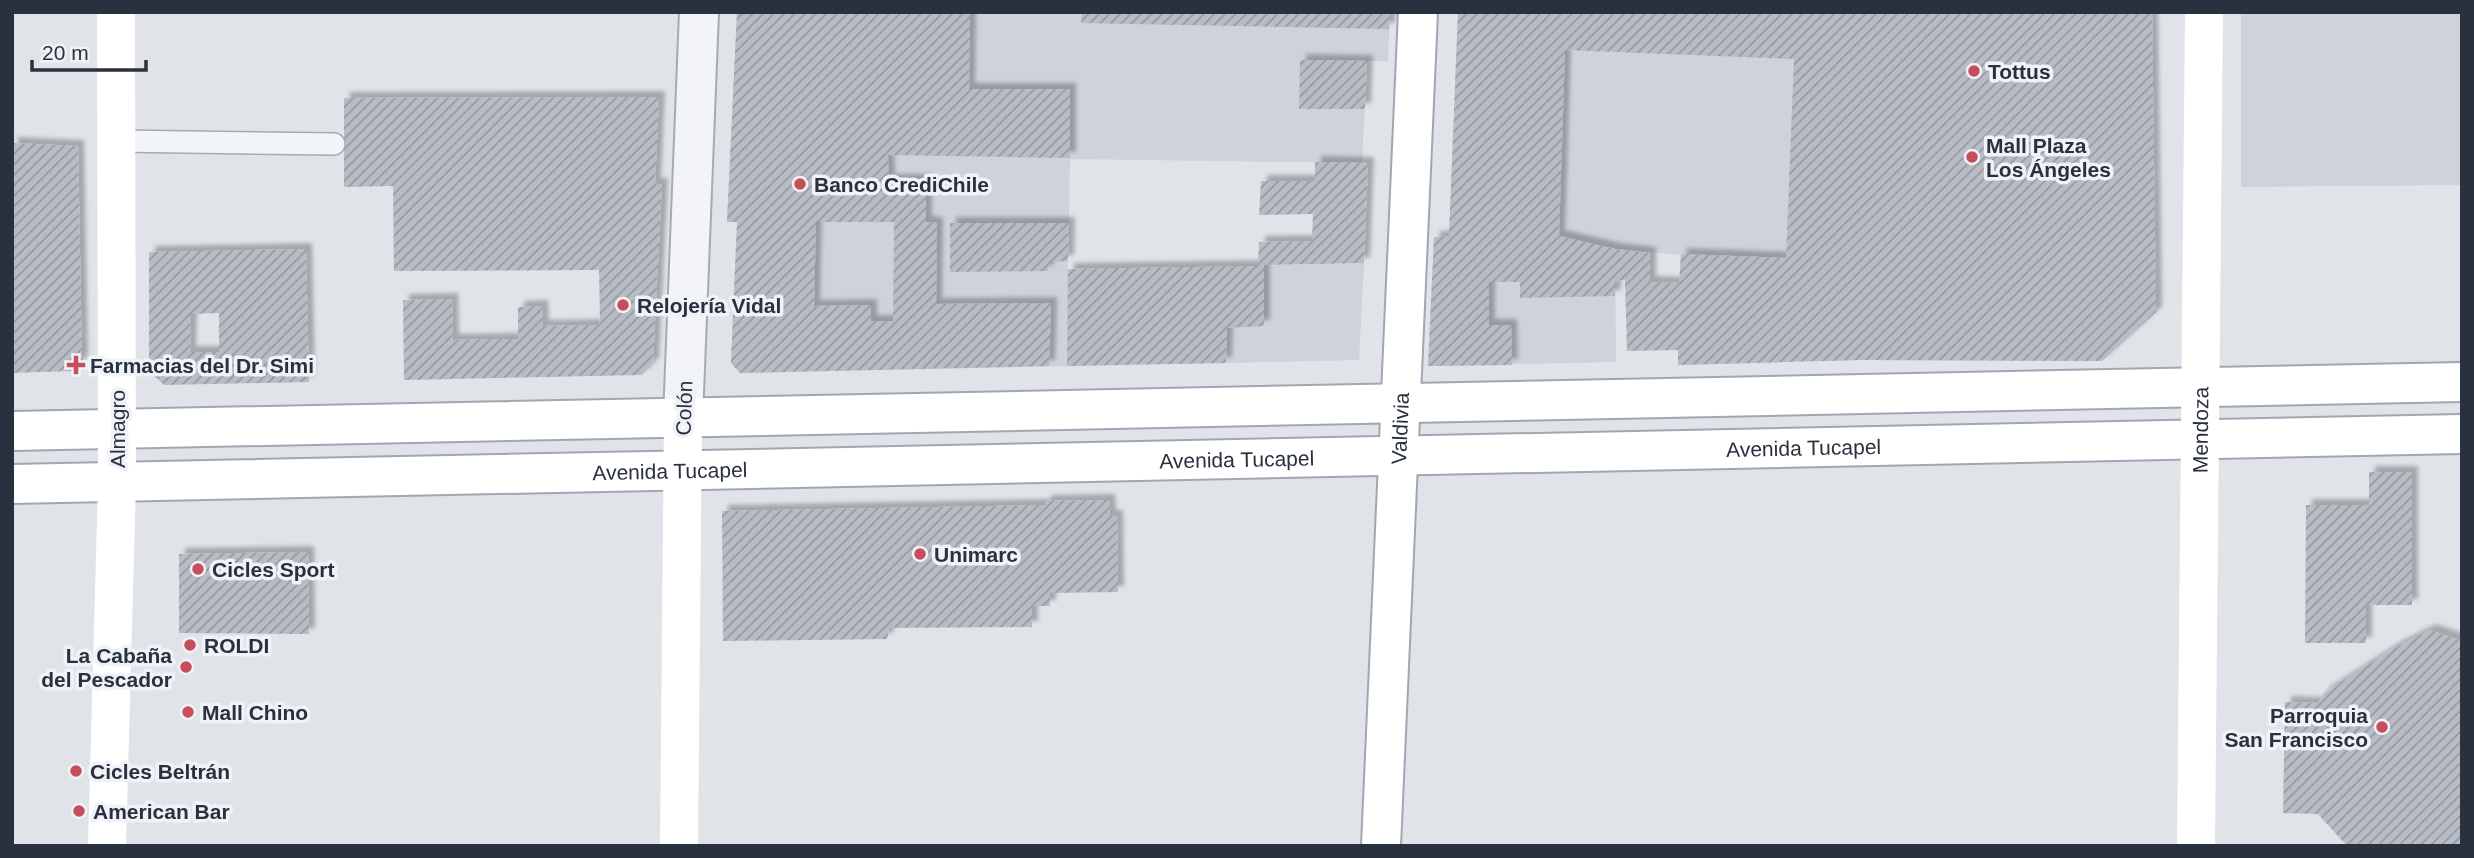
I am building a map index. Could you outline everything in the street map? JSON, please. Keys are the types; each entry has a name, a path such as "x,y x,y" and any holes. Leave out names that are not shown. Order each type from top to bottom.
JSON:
{"main road":[{"name":"Almagro","path":"107,846 117,482 116,12"},
{"name":"Valdivia","path":"1381,846 1418,12"},
{"name":"Mendoza","path":"2196,846 2202,440 2204,12"},
{"path":"12,431 2462,382"},
{"path":"1759,449 1819,423 1857,394"},
{"name":"Colón","path":"679,846 683,418"},
{"name":"Avenida Tucapel","path":"12,484 2462,434"}],"street":[{"name":"Colón","path":"683,418 699,12"}],"lane":[{"path":"116,141 334,144"}],"shaded area":[{"path":"737,12 1390,12 1388,61 1367,61 1362,163 1070,159 1068,269 1127,268 1126,365 740,373 731,363 737,222 727,222"},
{"path":"1458,12 2152,12 2156,312 2102,361 1860,360 1678,365 1681,255 1615,249 1616,362 1428,366 1434,237 1449,236"},
{"path":"2241,12 2462,12 2462,185 2241,187"},
{"path":"1364,263 1359,360 1175,364 1175,267"}],"building":[{"path":"737,12 970,12 969,89 1070,89 1070,158 888,155 889,180 926,180 926,222 937,223 936,304 1051,303 1049,366 740,373 731,363 737,222 727,222","holes":["816,222 894,222 893,321 871,321 871,305 814,306"]},
{"path":"1082,12 1390,12 1389,29 1081,23"},
{"name":"Mall Plaza Los Ángeles","path":"1458,12 2152,12 2156,312 2102,361 1860,360 1678,365 1678,350 1627,351 1625,280 1615,281 1615,296 1520,298 1520,282 1489,282 1489,325 1511,325 1512,365 1428,366 1434,237 1449,236","holes":["1565,50 1794,59 1786,258 1681,254 1679,283 1650,282 1650,253 1615,249 1559,236"]},
{"path":"1300,60 1367,61 1365,109 1299,109"},
{"path":"659,97 655,184 662,184 653,363 642,375 404,380 403,300 452,299 453,340 518,339 518,307 542,306 543,326 600,325 599,270 394,271 393,186 344,187 344,98"},
{"path":"12,143 78,146 82,361 72,371 12,373"},
{"path":"1315,162 1368,163 1364,263 1264,265 1264,326 1227,328 1226,363 1067,366 1068,269 1258,266 1259,242 1312,241 1313,214 1259,215 1261,181 1315,181"},
{"path":"950,223 1069,223 1068,261 1048,262 1048,271 950,272"},
{"path":"306,249 309,382 164,385 149,371 149,252","holes":["219,313 219,352 190,352 191,314"]},
{"path":"2369,472 2412,472 2412,605 2366,605 2366,643 2305,643 2306,505 2369,505"},
{"name":"Unimarc","path":"1109,500 1110,516 1117,516 1118,592 1050,593 1050,606 1032,606 1032,627 889,628 887,639 723,641 722,511 1045,505 1045,501"},
{"path":"308,552 309,634 179,633 179,554"},
{"name":"Parroquia San Francisco","path":"2430,630 2462,641 2462,846 2347,846 2318,814 2283,813 2285,702 2318,703 2325,692 2394,648"}],"place":[{"name":"Tottus","path":"1974,71"},
{"name":"Mall Plaza Los Ángeles","path":"1972,157"},
{"name":"Banco CrediChile","path":"800,184"},
{"name":"Relojería Vidal","path":"623,305"},
{"name":"Farmacias del Dr. Simi","path":"76,365"},
{"name":"Unimarc","path":"920,554"},
{"name":"Cicles Sport","path":"198,569"},
{"name":"ROLDI","path":"190,645"},
{"name":"La Cabaña del Pescador","path":"186,667"},
{"name":"Mall Chino","path":"188,712"},
{"name":"Parroquia San Francisco","path":"2382,727"},
{"name":"Cicles Beltrán","path":"76,771"},
{"name":"American Bar","path":"79,811"}]}
